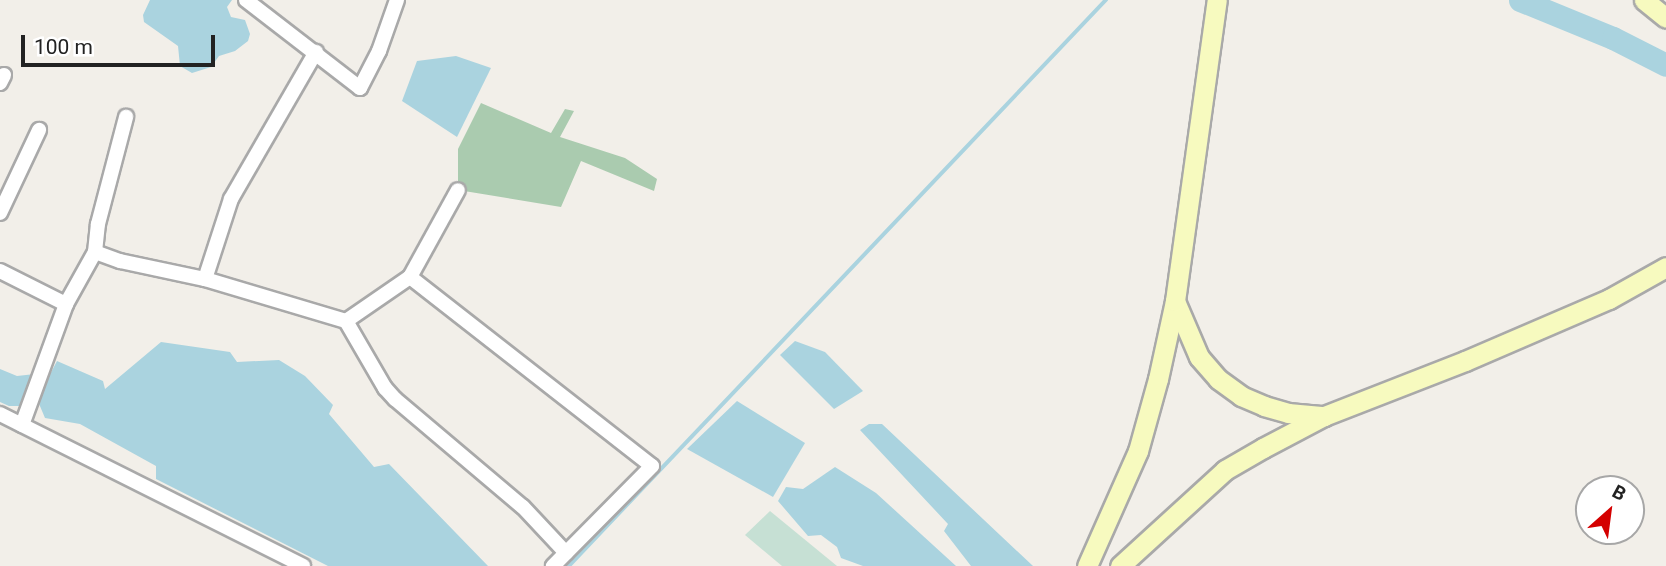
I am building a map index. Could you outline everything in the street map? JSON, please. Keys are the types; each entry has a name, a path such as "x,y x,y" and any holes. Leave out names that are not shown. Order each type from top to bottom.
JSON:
{"main road":[{"path":"1087,566 1138,450 1175,301 1217,0"},
{"path":"1644,0 1666,18"},
{"path":"1119,566 1225,470 1324,415 1465,361 1609,299 1666,267"},
{"path":"1175,301 1199,357 1218,379 1241,396 1264,407 1288,413 1324,415"}],"street":[{"path":"246,0 360,88 379,51 397,0"},
{"path":"205,279 231,199 316,52"},
{"path":"22,425 66,304 95,253 98,224 126,117"},
{"path":"0,213 39,130"},
{"path":"346,321 410,277 458,190"},
{"path":"95,253 205,279 346,321 385,388 395,399 523,507 566,553"},
{"path":"0,271 66,304"},
{"path":"410,277 652,466 553,566"},
{"path":"0,414 303,566"}],"green space":[{"path":"481,103 551,133 565,109 574,111 560,137 625,158 657,179 654,191 581,161 561,207 458,190 458,149"},
{"path":"770,511 837,566 782,566 745,535"}],"water":[{"path":"150,0 232,0 227,7 231,17 245,20 250,34 248,41 235,51 219,56 211,67 192,73 180,66 178,46 144,22 143,15"},
{"path":"456,56 491,68 457,137 402,101 417,61"},
{"path":"795,341 825,352 863,391 834,409 780,355"},
{"path":"161,342 230,352 237,362 279,360 305,376 333,405 329,414 374,467 389,464 488,566 328,566 156,479 156,466 80,424 45,418 37,399 57,361 103,381 105,389"},
{"path":"0,369 17,376 35,374 20,406 9,406 0,402"},
{"path":"737,401 805,443 773,497 687,449"},
{"path":"869,424 882,424 1033,566 971,566 944,531 948,524 860,430"},
{"path":"835,467 876,493 956,566 863,566 841,558 837,547 821,535 808,536 778,501 786,487 803,489"}],"waterway":[{"path":"569,566 1106,0"},
{"path":"1520,0 1613,38 1666,65"}]}
